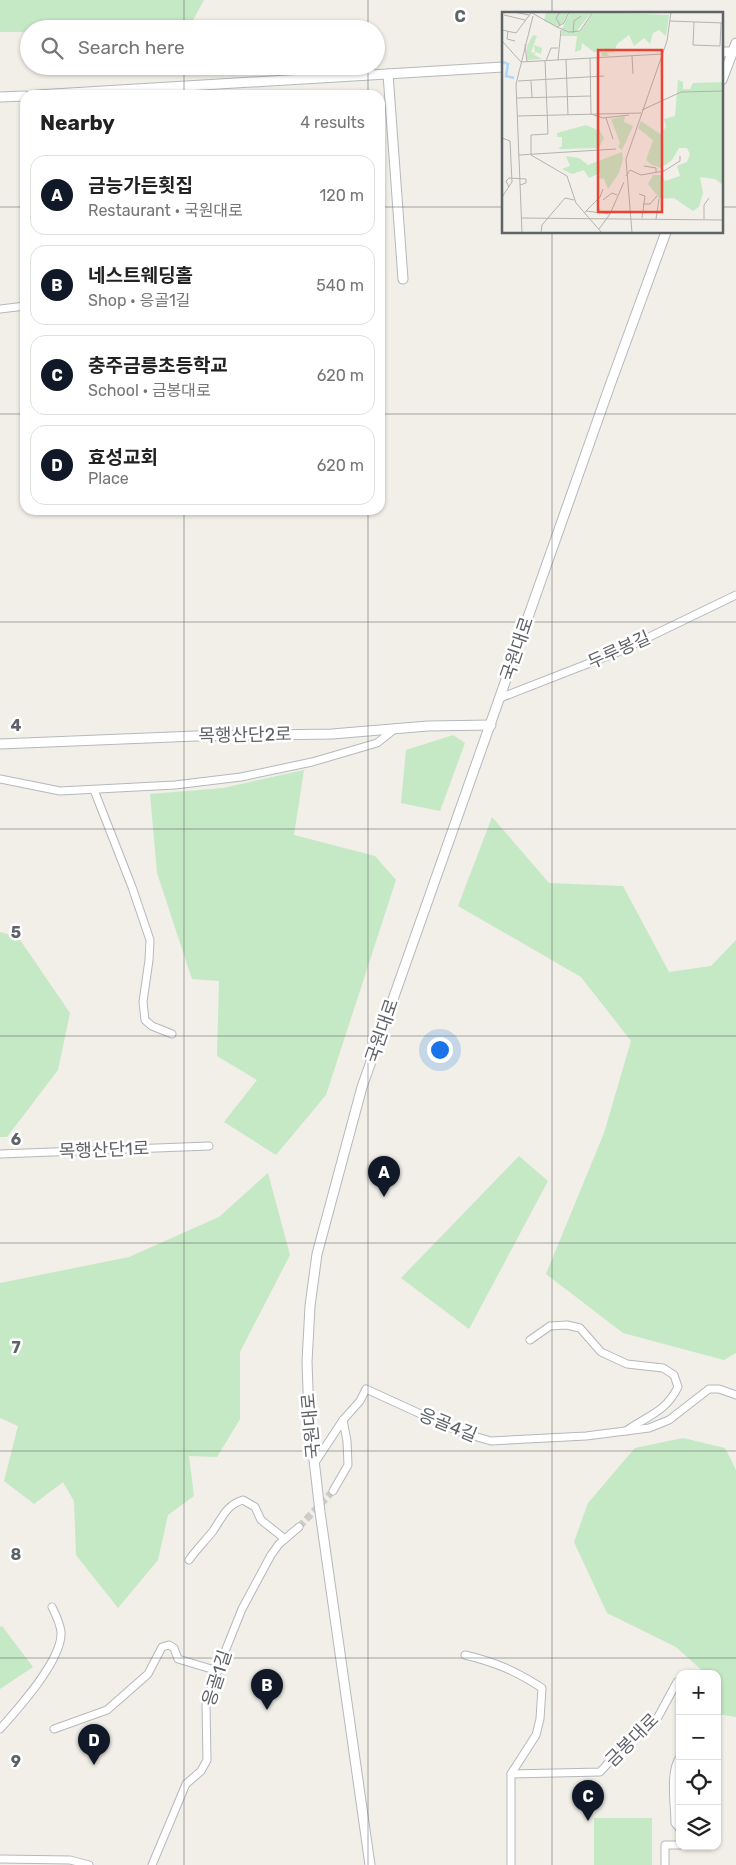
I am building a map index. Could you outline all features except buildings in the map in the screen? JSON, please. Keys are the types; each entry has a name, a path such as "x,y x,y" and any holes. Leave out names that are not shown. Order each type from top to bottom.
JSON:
{"street":[{"path":"724,74 734,47"},
{"path":"385,74 502,67"},
{"path":"388,74 403,279"},
{"path":"121,90 371,75"},
{"path":"0,97 20,96"},
{"name":"국원대로","path":"370,1865 343,1682 309,1416 306,1362 310,1306 319,1245 362,1087 665,234"},
{"path":"0,309 20,307"},
{"name":"두루봉길","path":"500,698 618,652 736,595"},
{"name":"목행산단2로","path":"0,744 196,736 332,734 428,726 490,725"},
{"path":"0,779 60,791 175,785 241,777 312,762 377,743 396,728"},
{"path":"94,790 132,887 150,940 143,1002 145,1020 152,1026 172,1034"},
{"name":"목행산단1로","path":"0,1154 209,1146"},
{"name":"응골4길","path":"530,1340 550,1326 567,1325 580,1328 601,1352 627,1364 663,1368 674,1375 678,1387 664,1408 652,1416 642,1419 626,1431"},
{"name":"응골4길","path":"314,1464 343,1420 360,1401 366,1389 460,1432 491,1441 586,1436 649,1428 669,1420 709,1389 719,1389 736,1395"},
{"path":"333,1491 348,1465 347,1441 343,1420"},
{"path":"189,1560 213,1530 225,1510 234,1502 243,1500 255,1507 262,1520 285,1539"},
{"name":"응골1길","path":"152,1865 186,1784 201,1772 206,1760 206,1705 242,1609 279,1544 299,1527"},
{"path":"0,1729 37,1684 59,1645 61,1633 52,1607"},
{"path":"54,1728 107,1710 148,1674 162,1647 169,1645 174,1648 178,1659 218,1671"},
{"path":"465,1655 490,1661 517,1672 542,1688 540,1719 536,1735 512,1774 510,1865"},
{"name":"금봉대로","path":"512,1774 600,1772 629,1740 658,1717 676,1684"},
{"path":"676,1823 673,1776 678,1760"},
{"path":"665,1865 665,1845 676,1845"},
{"path":"0,1858 70,1860 89,1865"}],"green space":[{"path":"0,0 204,0 193,20 20,20 20,32 0,32"},
{"path":"453,735 465,743 440,811 401,803 406,750"},
{"path":"304,770 294,835 375,856 396,880 326,1095 276,1155 224,1122 257,1080 217,1056 219,981 192,979 157,873 150,794 223,788"},
{"path":"492,817 549,883 623,886 669,972 711,966 736,940 736,1353 724,1360 623,1333 546,1274 604,1133 631,1041 581,977 458,906"},
{"path":"0,932 18,937 70,1013 58,1070 7,1137 0,1137"},
{"path":"519,1156 548,1181 469,1329 401,1278"},
{"path":"268,1173 290,1255 240,1352 240,1419 217,1457 189,1456 194,1496 168,1515 158,1560 118,1608 76,1555 74,1501 63,1482 34,1504 4,1481 18,1426 0,1418 0,1283 129,1257 219,1217"},
{"path":"683,1438 725,1448 736,1470 736,1717 721,1715 721,1670 702,1670 676,1647 607,1613 574,1542 588,1503 635,1448"},
{"path":"2,1626 33,1667 0,1689 0,1627"},
{"path":"594,1818 652,1818 652,1865 594,1865"}],"tunnel":[{"path":"299,1527 333,1491"}],"place":[{"name":"금능가든횟집","path":"384,1197"},
{"name":"네스트웨딩홀","path":"267,1710"},
{"name":"효성교회","path":"94,1765"},
{"name":"충주금릉초등학교","path":"588,1821"}]}
